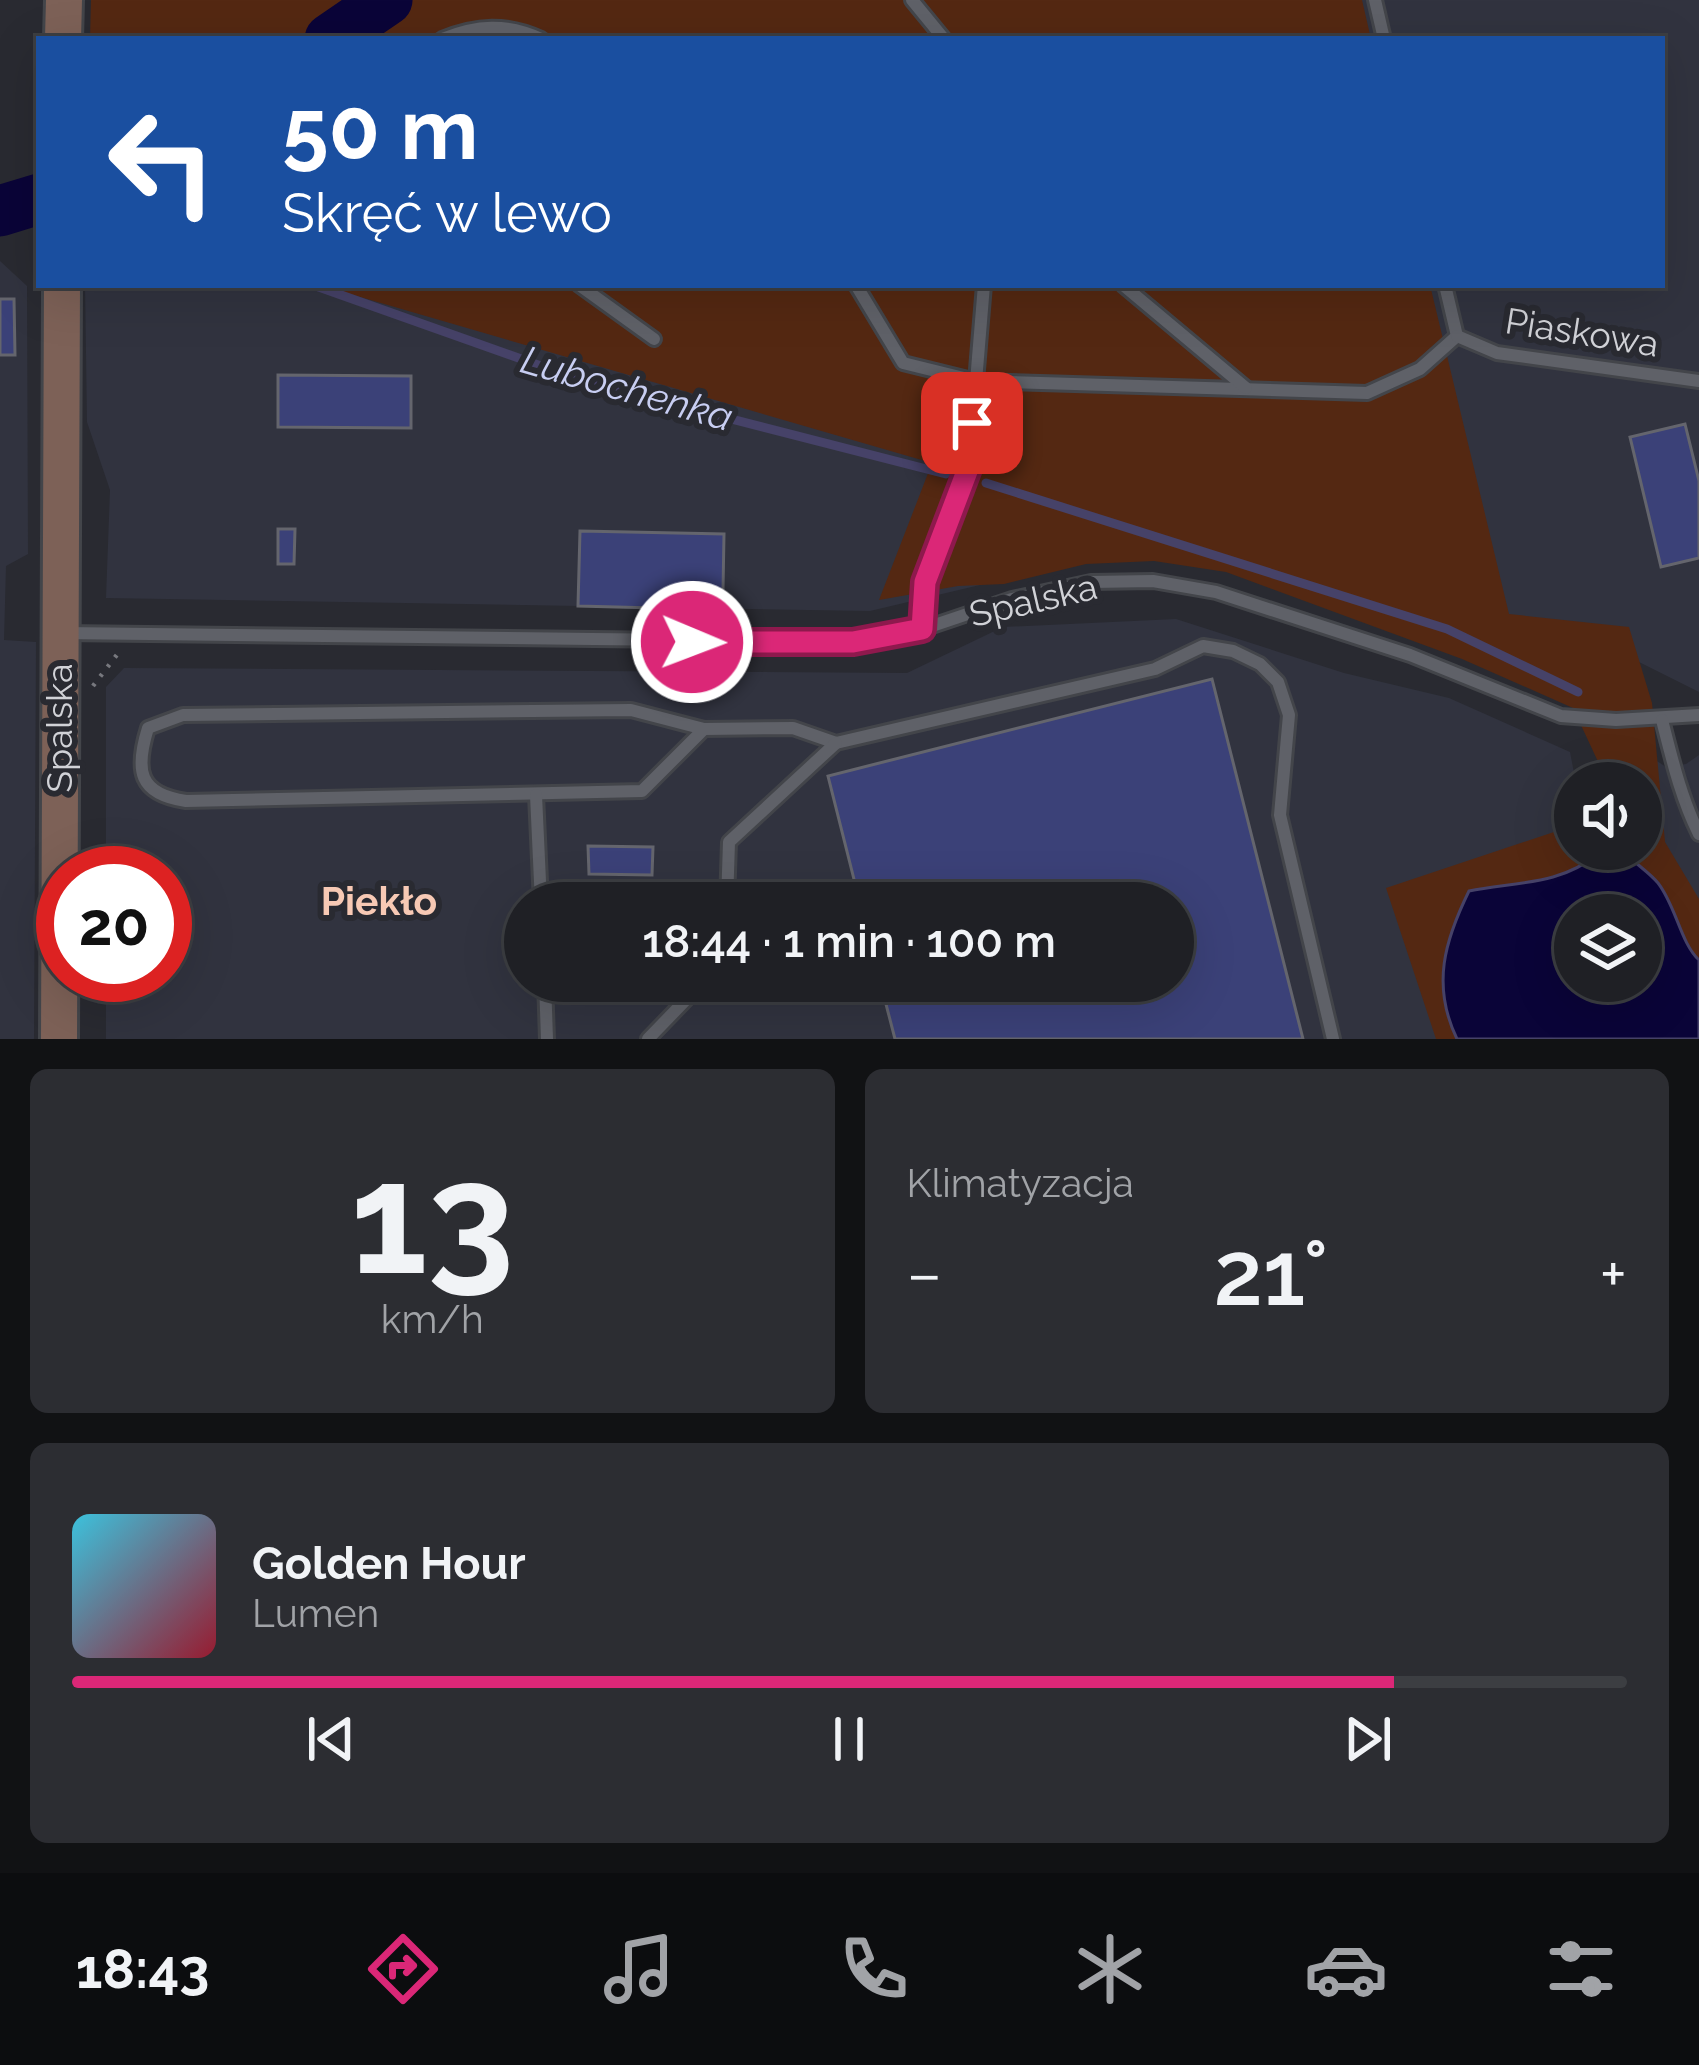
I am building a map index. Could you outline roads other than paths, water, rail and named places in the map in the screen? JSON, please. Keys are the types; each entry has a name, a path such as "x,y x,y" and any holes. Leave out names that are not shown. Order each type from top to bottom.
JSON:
{"street":[{"path":"63,36 64,0"},
{"name":"Spalska","path":"59,1039 62,288"}],"lane":[{"path":"912,0 942,36"},
{"path":"1375,0 1383,36"},
{"path":"450,36 476,26 522,30 535,36"},
{"path":"583,288 654,339"},
{"path":"858,288 903,363 976,381 1367,392 1420,369 1457,335 1445,288"},
{"path":"922,629 925,582 969,466 984,288"},
{"path":"1127,288 1246,388"},
{"name":"Piaskowa","path":"1457,335 1497,353 1699,380"},
{"name":"Spalska","path":"60,633 853,642 922,629 1012,598 1071,586 1153,581 1216,592 1389,648 1561,716 1616,720 1699,715"},
{"path":"728,882 729,842 836,743 1155,669 1203,646 1233,651 1260,664 1277,682 1289,715 1280,815 1334,1039"},
{"path":"704,730 642,791 186,801 166,798 150,788 140,769 148,728 183,715 632,710 704,730 793,728 836,743"},
{"path":"1662,719 1682,801 1699,834"},
{"path":"536,795 540,882"},
{"path":"545,1002 547,1039"},
{"path":"649,1039 684,1002"}],"waterway":[{"path":"334,36 387,0"},
{"path":"0,211 36,200"},
{"name":"Lubochenka","path":"321,288 583,381 946,474"},
{"name":"Lubochenka","path":"986,483 1447,629 1578,692"}],"district":[{"name":"Piekło","path":"379,901"}]}
